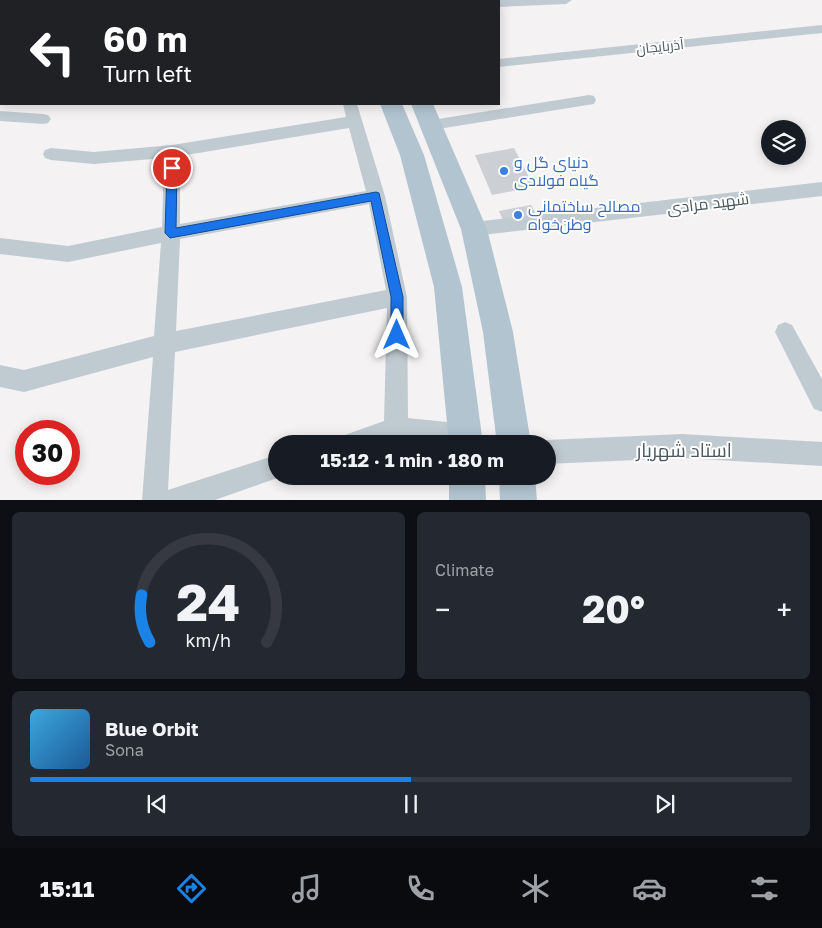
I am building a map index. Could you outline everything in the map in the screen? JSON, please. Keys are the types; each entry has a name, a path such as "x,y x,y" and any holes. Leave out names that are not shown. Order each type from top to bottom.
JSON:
{"main road":[{"path":"391,105 412,155 448,287 465,435"},
{"path":"427,114 474,229 498,332 513,435"},
{"path":"467,485 468,500"},
{"path":"518,485 519,500"}],"street":[{"path":"500,3 566,0"},
{"name":"آذربایجان","path":"500,63 822,29"},
{"path":"427,114 590,100"},
{"path":"51,154 94,158 172,151 353,112 376,196 397,297 396,429"},
{"path":"0,116 43,119"},
{"path":"155,500 170,233 172,151"},
{"name":"شهید مرادی","path":"474,229 822,190"},
{"path":"0,246 68,254 170,233 376,196"},
{"path":"0,376 24,381 163,344 397,297"},
{"path":"785,332 822,400"},
{"path":"378,435 396,429 434,435"},
{"name":"استاد شهریار","path":"556,452 682,446 822,454"},
{"path":"172,500 268,470"}],"building":[{"name":"دنیای گل و گیاه فولادی","path":"514,148 534,187 492,195 475,155"},
{"name":"مصالح ساختمانی وطن‌خواه","path":"531,205 539,219 510,224 502,218 499,211"}],"place":[{"name":"دنیای گل و گیاه فولادی","path":"504,171"},
{"name":"مصالح ساختمانی وطن‌خواه","path":"518,215"}],"route":[{"path":"172,168 170,233 376,196 397,297 397,335"}]}
